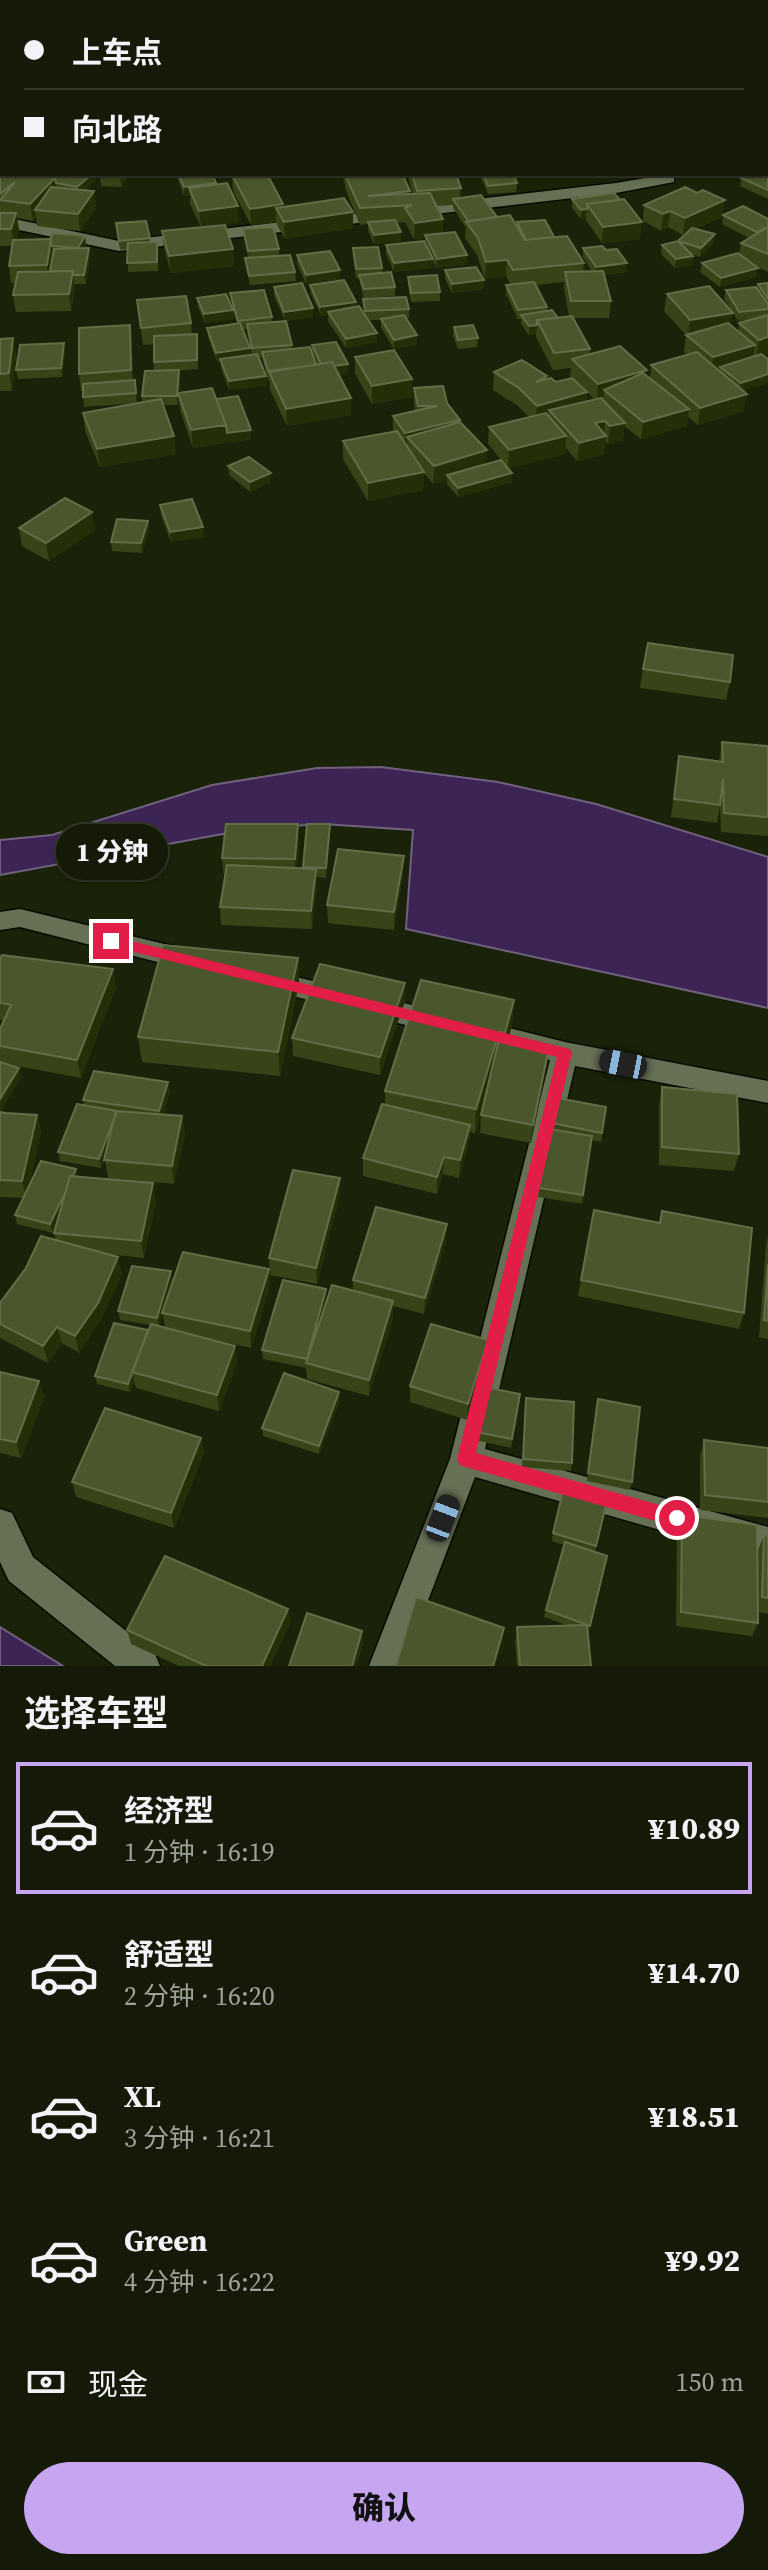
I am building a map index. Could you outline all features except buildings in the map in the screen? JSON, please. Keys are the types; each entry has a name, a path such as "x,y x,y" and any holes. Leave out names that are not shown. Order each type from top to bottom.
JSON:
{"street":[{"path":"0,221 119,246 616,188 669,179"},
{"path":"0,921 20,918 217,967"},
{"path":"247,975 565,1053 768,1092"},
{"path":"386,1666 466,1459 565,1053"},
{"path":"466,1459 768,1544"},
{"path":"0,1525 21,1569 143,1666"}],"shaded area":[{"path":"381,767 498,782 596,804 768,857 768,1008 406,929 413,830 323,824 255,828 0,875 0,840 52,835 212,785 317,768"},
{"path":"0,1627 63,1666 0,1666"}],"route":[{"path":"111,941 565,1053 466,1459 677,1518"}]}
